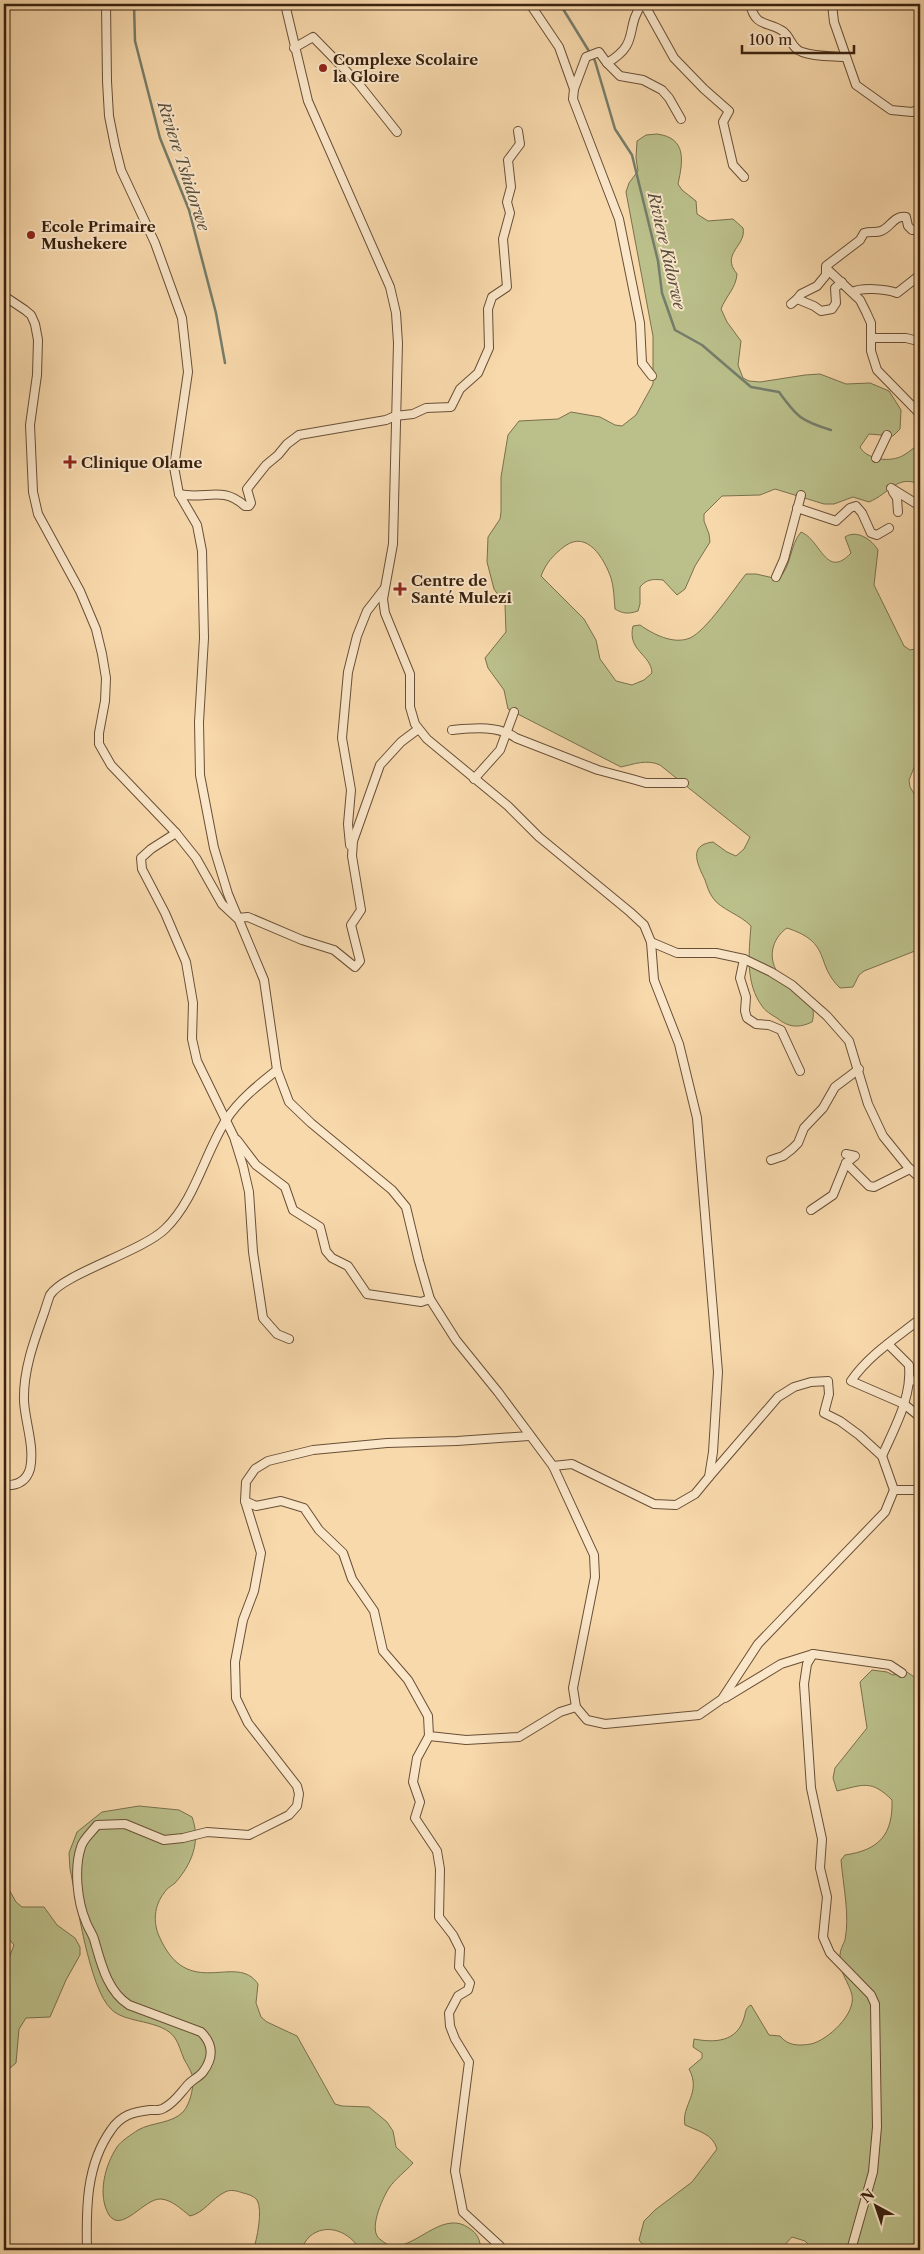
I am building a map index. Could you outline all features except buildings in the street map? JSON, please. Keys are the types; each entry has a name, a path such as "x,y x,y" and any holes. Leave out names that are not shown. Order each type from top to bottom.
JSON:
{"street":[{"path":"106,4 107,81 109,116 114,146 121,170 154,243 182,318 188,372 174,467 179,494 197,525 202,551 204,638 199,722 200,774 214,848 228,894 264,980 277,1070 289,1102 311,1123 392,1190 406,1208 430,1299 456,1340 498,1392 553,1466 594,1555 595,1577 573,1688 576,1707 587,1720 606,1724 699,1715 781,1664 813,1654 890,1665 902,1673"},
{"path":"286,4 294,48 314,118 390,287 396,313 398,343 393,544 383,599 385,613 410,674 410,707 417,730 508,806 539,837 630,912 644,925 651,942 654,980 679,1044 697,1118 718,1372 713,1452 709,1477"},
{"path":"530,4 559,47 574,89"},
{"path":"607,63 623,53 628,45 643,4"},
{"path":"643,4 674,58 704,89 728,109 728,113 722,122 733,165 744,177"},
{"path":"750,4 755,18 783,32 791,44 802,52 846,57"},
{"path":"832,4 834,22 856,85 891,110 912,112 920,109"},
{"path":"294,48 314,37 358,83 397,132"},
{"path":"652,376 642,363 640,322 619,220 573,99 574,89 586,56 599,52 620,76 644,80 662,90 670,98 682,119"},
{"path":"179,494 193,497 208,494 230,495 237,498 245,506 249,506 251,503 247,489 266,465 299,435 386,420 395,416 413,414 426,408 450,407 460,389 478,373 489,348 488,309 492,297 508,287 503,239 510,213 507,202 511,187 508,160 520,144 518,131"},
{"path":"842,282 835,288 836,303 832,309 821,312 814,306 794,302 801,294 817,286 826,275 826,266 860,240 864,233 883,231 898,218 906,217 908,226 912,230 920,230"},
{"path":"827,269 860,300 866,312 871,323 871,351 877,370 920,414"},
{"path":"852,292 859,289 884,290 897,293 920,275"},
{"path":"4,296 25,310 35,324 38,340 30,425 33,492 38,514 80,591 96,629 106,678 99,744 111,765 176,833 196,858 222,904 238,918 248,917 302,940 334,950 354,966 360,961 351,925 360,910 348,824 351,790 342,738 348,672 357,636 367,611 385,587"},
{"path":"872,338 920,339"},
{"path":"894,399 897,390"},
{"path":"876,458 887,435"},
{"path":"898,512 897,498 891,488 920,506"},
{"path":"776,577 784,559 800,495"},
{"path":"797,508 836,521 850,508 856,506 862,513 867,528 871,533 877,535 889,528"},
{"path":"474,779 500,750 514,712"},
{"path":"452,730 475,727 507,732 516,738 608,772 646,782 684,783"},
{"path":"352,856 353,841 380,765 401,742 417,730"},
{"path":"176,833 151,849 141,858 142,869 165,913 186,962 192,1003 192,1039 197,1062 225,1121 234,1137 256,1164 285,1187 293,1210 320,1227 326,1251 332,1258 348,1266 357,1276 367,1294 421,1302 430,1299"},
{"path":"651,942 677,953 716,953 744,959 792,985 827,1016 849,1041 868,1104 884,1136 910,1169 920,1178"},
{"path":"744,959 740,978 746,997 745,1011 747,1018 756,1024 769,1025 781,1030 800,1071"},
{"path":"771,1160 783,1156 798,1143 804,1128 823,1108 835,1087 859,1069"},
{"path":"4,1485 17,1485 24,1480 30,1469 30,1450 24,1401 26,1372 51,1294 64,1283 148,1242 165,1229 184,1204 225,1121 246,1097 277,1070"},
{"path":"234,1137 249,1192 253,1252 263,1318 278,1334 289,1339"},
{"path":"812,1210 833,1195 846,1163 855,1156 846,1154"},
{"path":"846,1163 869,1186 874,1187 910,1169"},
{"path":"920,1319 860,1368 851,1381 904,1404 920,1417"},
{"path":"882,1456 904,1404 910,1380 909,1365 888,1344"},
{"path":"910,1380 917,1382 920,1379"},
{"path":"553,1466 572,1464 654,1504 676,1505 695,1494 778,1397 794,1386 811,1382 829,1382 829,1394 824,1413 853,1431 882,1456 894,1490 886,1512 758,1644 722,1700"},
{"path":"87,2250 87,2194 94,2163 110,2131 121,2118 132,2112 163,2109 176,2100 187,2085 202,2072 211,2052 209,2040 201,2032 120,2000 97,1955 93,1938 85,1920 76,1875 81,1845 97,1825 113,1823 125,1824 164,1840 183,1838 207,1832 249,1835 289,1815 297,1806 299,1794 297,1786 248,1723 236,1698 235,1662 243,1620 257,1578 261,1553 245,1501 246,1482 256,1469 268,1461 313,1450 387,1443 529,1436"},
{"path":"894,1490 920,1490"},
{"path":"245,1501 256,1506 281,1501 304,1508 319,1530 343,1553 352,1579 374,1610 383,1651 408,1680 428,1716 429,1736 417,1758 413,1782 420,1802 415,1818 437,1851 440,1869 439,1917 460,1949 459,1967 470,1983 468,1990 458,1996 449,2013 450,2026 455,2039 469,2062 455,2170 463,2212 502,2250"},
{"path":"813,1654 807,1664 804,1684 811,1788 822,1839 820,1868 827,1897 823,1937 830,1953 870,1994 875,2004 876,2127 873,2172 851,2250"},
{"path":"429,1736 466,1740 519,1737 560,1712 576,1707"}],"green space":[{"path":"657,134 674,140 681,152 678,184 682,190 696,201 697,214 708,221 733,219 743,228 741,240 731,260 737,274 736,279 721,309 727,322 741,341 738,365 743,378 749,381 760,382 820,374 846,384 870,383 889,391 901,410 900,429 893,436 869,434 860,447 863,451 880,459 893,459 904,455 920,443 920,485 906,481 899,483 869,502 853,497 834,504 824,504 775,489 760,495 722,496 704,514 710,542 695,566 685,589 677,595 663,580 647,581 640,587 638,611 626,613 615,609 613,585 604,562 594,548 580,541 565,546 557,553 545,567 541,576 584,619 596,640 600,659 616,681 632,685 644,680 652,673 648,661 633,641 633,626 640,625 664,638 684,640 690,638 697,634 712,619 746,574 756,574 778,579 786,569 794,544 801,532 814,542 824,556 835,562 842,560 851,553 845,537 850,535 854,534 864,537 878,550 874,585 904,646 910,650 920,648 920,753 909,780 910,787 915,795 920,797 920,949 864,971 859,975 853,987 840,988 832,979 821,954 811,940 787,928 777,938 772,957 780,976 799,985 810,1000 813,1011 812,1022 803,1025 794,1026 786,1024 762,1006 753,987 749,967 751,926 716,902 709,892 698,862 697,851 705,844 713,842 736,856 744,849 750,837 660,765 645,762 621,767 508,709 504,690 488,668 485,658 506,632 505,605 494,589 487,562 488,537 500,519 501,477 508,435 519,421 558,419 571,412 600,417 615,425 622,426 636,415 653,384 653,336 626,192 629,183 638,171 636,158 637,141 646,135"},
{"path":"872,1670 887,1672 893,1675 907,1672 920,1681 920,2250 814,2250 805,2241 792,2237 780,2250 647,2250 639,2240 644,2221 655,2210 692,2182 717,2149 709,2136 685,2125 686,2111 693,2085 689,2069 702,2058 702,2053 693,2047 694,2039 710,2041 731,2036 741,2026 747,2009 751,2005 769,2035 780,2036 787,2042 794,2044 811,2044 818,2042 832,2032 850,2010 852,1995 840,1965 840,1951 845,1940 847,1920 841,1860 845,1855 867,1849 882,1839 890,1823 892,1800 885,1793 866,1785 837,1791 833,1778 835,1768 867,1728 860,1682"},
{"path":"139,1806 179,1810 192,1817 195,1826 195,1843 190,1860 181,1876 165,1892 156,1909 157,1931 171,1956 184,1967 197,1972 237,1972 249,1975 258,1984 256,2003 261,2017 267,2022 297,2036 335,2104 369,2107 387,2122 393,2131 396,2147 413,2163 391,2185 386,2193 377,2215 375,2230 377,2236 387,2244 396,2246 407,2243 442,2225 460,2224 472,2230 479,2240 481,2250 360,2250 345,2234 338,2231 323,2230 309,2237 300,2250 253,2250 259,2225 259,2204 253,2196 234,2191 225,2192 199,2212 190,2216 173,2203 161,2199 154,2200 127,2218 114,2220 109,2215 105,2207 104,2180 109,2162 117,2147 138,2130 173,2119 183,2112 189,2101 193,2084 191,2072 175,2038 169,2032 153,2024 117,2014 103,1998 90,1964 76,1901 69,1853 77,1832 102,1812"},
{"path":"4,1884 6,1884 16,1902 22,1907 44,1907 57,1925 75,1938 80,1947 80,1955 66,1980 50,2017 26,2018 19,2029 16,2063 4,2073 4,1964 9,1958 14,1945 4,1933"}],"waterway":[{"name":"Riviere Tshidorwe","path":"134,4 135,41 160,138 189,210 216,313 225,363"},
{"name":"Riviere Kidorwe","path":"560,4 595,61 615,129 632,155 658,261 662,293 675,330 702,345 751,387 779,392 800,417 831,430"},
{"path":"4,858 4,869"},
{"path":"4,943 7,950 4,957"}],"place":[{"name":"Complexe Scolaire la Gloire","path":"323,68"},
{"name":"Ecole Primaire Mushekere","path":"31,235"},
{"name":"Clinique Olame","path":"70,462"},
{"name":"Centre de Santé Mulezi","path":"400,589"}]}
